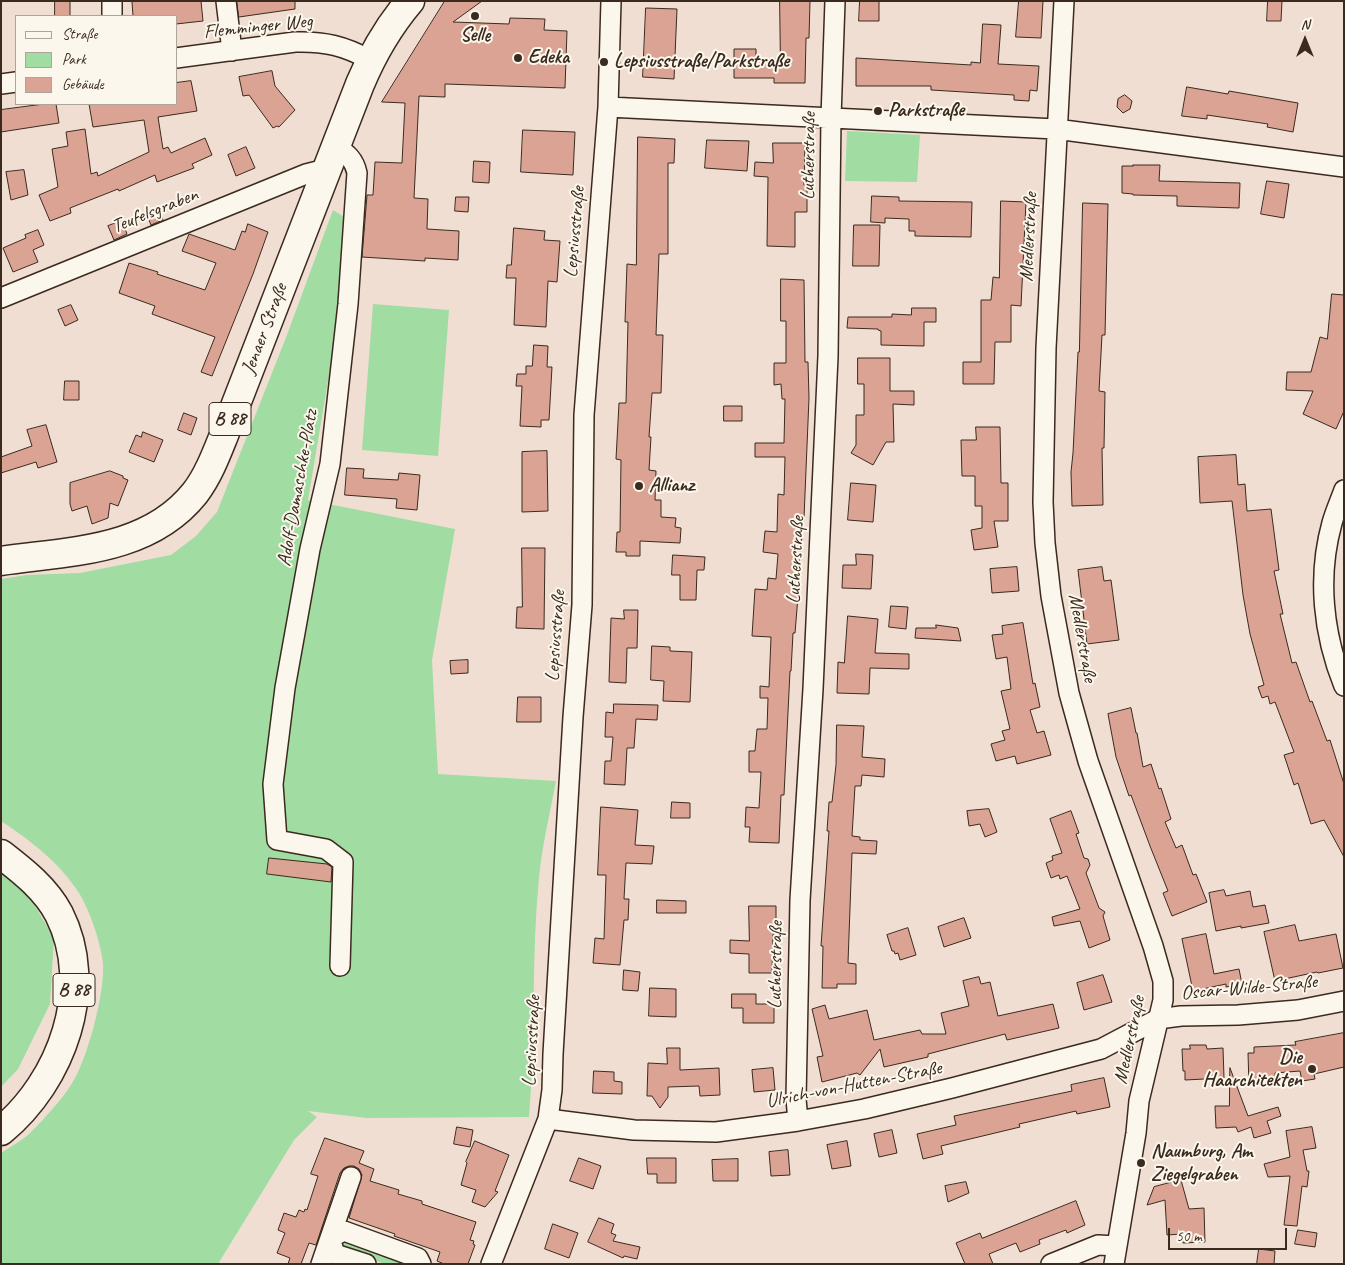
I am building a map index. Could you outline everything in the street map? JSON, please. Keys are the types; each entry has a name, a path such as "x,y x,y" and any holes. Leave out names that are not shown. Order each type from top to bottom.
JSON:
{"main road":[{"name":"Jenaer Straße","path":"1,561 112,545 129,539 166,520 195,493 205,478 221,442 370,60 387,30 410,1"},
{"name":"B 88","path":"1,854 46,894 58,913 72,954 74,1000 65,1034 48,1075 29,1103 1,1131"}],"street":[{"path":"112,1 112,15"},
{"path":"226,1 232,51"},
{"name":"Lepsiusstraße","path":"492,1264 548,1119 552,1090 573,717 582,605 584,415 608,107 611,1"},
{"name":"Lutherstraße","path":"798,1121 796,1099 800,900 813,679 828,356 831,118 835,1"},
{"name":"Medlerstraße","path":"1064,1 1056,129 1043,436 1043,502 1051,596 1069,693 1088,761 1153,946 1163,981 1163,1000 1139,1101 1136,1133 1115,1255"},
{"name":"Flemminger Weg","path":"178,58 313,41 352,50 370,60"},
{"path":"1,84 15,82"},
{"path":"608,107 1056,129 1344,167"},
{"name":"Adolf-Damaschke-Platz","path":"336,146 349,155 354,162 357,173 348,304 330,464 310,549 285,688 273,784 277,840 326,849 343,862 340,966"},
{"name":"Teufelsgraben","path":"1,298 306,174 318,171 326,174"},
{"path":"1344,490 1332,522 1323,577 1324,607 1328,636 1336,666 1344,686"},
{"name":"Oscar-Wilde-Straße","path":"1158,1019 1180,1016 1238,1015 1298,1010 1344,1001"},
{"name":"Ulrich-von-Hutten-Straße","path":"548,1119 634,1130 716,1132 798,1121 864,1109 1101,1049 1158,1019"},
{"path":"321,1264 351,1177"},
{"path":"330,1238 344,1231 418,1258 421,1264"},
{"path":"330,1238 335,1254 366,1264"},
{"path":"1051,1264 1098,1246 1115,1255"}],"green space":[{"path":"847,131 920,135 917,182 845,181"},
{"path":"333,210 346,218 334,345 308,500 455,529 432,660 438,774 556,781 539,878 529,1117 367,1118 308,1111 317,1117 294,1140 218,1264 1,1264 1,1153 25,1137 37,1126 63,1096 77,1074 94,1026 101,992 103,964 91,918 79,893 63,871 44,853 1,821 1,579 27,575 80,573 171,555 196,536 217,512 287,335"},
{"path":"373,304 449,310 438,456 362,450"},
{"path":"1,866 26,891 54,938 50,1004 18,1069 1,1087"},
{"path":"345,1239 407,1264 385,1264 347,1251 342,1245"}],"building":[{"path":"55,1 70,1 70,15 55,15"},
{"path":"201,1 203,21 178,24 178,15 133,15 132,2"},
{"path":"237,1 295,1 295,9 239,17"},
{"path":"445,1 482,1 453,22 509,24 510,18 545,19 544,30 567,31 565,88 445,84 445,97 419,96 414,198 428,199 427,229 459,231 458,260 425,258 425,261 362,257 367,195 373,195 375,162 402,163 405,103 382,102"},
{"path":"780,1 810,1 809,38 806,38 805,83 774,83 774,78 734,78 734,49 756,49 756,59 780,59"},
{"path":"860,1 879,1 879,21 859,21"},
{"path":"1019,1 1043,1 1041,38 1016,37"},
{"path":"1268,1 1282,1 1281,21 1267,21"},
{"path":"646,8 677,9 674,79 643,77"},
{"path":"983,24 1001,25 998,64 1039,66 1037,91 1030,90 1029,101 1014,100 1014,95 931,90 931,86 856,86 856,58 971,65 971,62 980,63"},
{"path":"272,71 275,86 295,110 279,127 273,128 249,95 243,96 239,77"},
{"path":"191,81 197,111 158,117 163,149 168,147 171,153 205,138 212,155 192,164 194,168 157,182 155,175 119,191 118,189 70,208 71,213 50,221 39,195 58,187 52,149 68,146 66,132 85,129 91,174 97,172 98,176 149,152 144,120 93,127 89,105 178,105 178,83"},
{"path":"1187,87 1228,94 1229,91 1298,103 1293,132 1267,127 1268,124 1207,115 1207,119 1182,116"},
{"path":"1125,95 1132,101 1130,109 1123,113 1117,107 1118,99"},
{"path":"37,105 56,105 59,123 1,132 1,110"},
{"path":"523,130 575,132 573,175 521,172"},
{"path":"638,137 675,139 674,163 668,163 668,254 659,254 656,335 663,335 661,393 652,393 649,470 656,471 655,500 661,500 661,517 676,518 675,527 681,528 680,543 640,541 640,556 626,556 626,552 616,552 617,532 620,532 621,460 616,459 619,403 626,403 628,322 625,322 627,264 636,265"},
{"path":"707,140 749,141 747,171 705,168"},
{"path":"773,143 805,143 804,185 807,185 807,212 795,212 795,247 767,246 768,177 754,176 755,162 773,163"},
{"path":"246,147 255,168 236,176 228,155"},
{"path":"474,161 490,162 489,183 473,182"},
{"path":"1160,165 1159,181 1240,183 1239,208 1177,206 1177,196 1122,193 1122,166"},
{"path":"24,170 28,195 11,200 6,172"},
{"path":"1267,181 1289,184 1284,218 1261,214"},
{"path":"872,196 899,197 899,201 972,202 971,237 915,236 915,231 909,231 909,219 885,218 885,223 871,222"},
{"path":"456,197 469,197 468,212 455,211"},
{"path":"1001,201 1026,202 1021,306 1011,305 1011,342 995,342 994,384 963,384 963,362 981,362 981,300 991,300 993,277 999,278"},
{"path":"1083,203 1108,204 1105,335 1102,335 1099,391 1105,392 1104,448 1102,448 1103,505 1072,506 1071,472 1079,352"},
{"path":"159,208 163,220 151,225 146,213"},
{"path":"122,221 127,234 114,240 108,226"},
{"path":"248,224 268,232 212,376 201,372 215,337 152,314 155,306 119,293 129,263 205,290 216,263 182,251 189,234 235,250 242,231 245,232"},
{"path":"854,225 880,225 879,266 853,266"},
{"path":"514,228 545,231 544,240 560,241 557,282 548,281 546,327 514,325 516,278 506,278 507,265 511,265"},
{"path":"38,230 44,245 33,250 38,262 13,272 3,248 26,238 25,235"},
{"path":"781,279 804,280 805,362 808,362 809,398 804,518 798,572 800,572 795,633 793,633 790,671 784,795 781,795 779,843 749,842 750,827 745,827 746,807 759,808 761,772 749,772 749,751 755,751 757,729 767,729 768,698 760,698 760,686 769,687 771,637 752,636 755,589 767,590 768,578 776,579 778,554 763,552 765,531 777,532 778,494 784,495 785,457 755,457 755,443 784,443 785,399 782,399 781,384 774,385 774,363 786,363 786,321 781,321"},
{"path":"1332,294 1344,295 1344,411 1336,429 1303,414 1313,391 1286,390 1287,372 1311,372 1320,337 1327,339"},
{"path":"71,305 78,320 65,326 58,310"},
{"path":"912,308 936,308 936,322 924,322 924,346 881,345 881,331 878,329 847,328 848,317 892,317 892,314 911,315"},
{"path":"534,345 548,346 547,367 552,367 549,420 541,420 541,427 520,426 522,386 516,386 517,374 526,374 526,366 532,366"},
{"path":"858,358 890,358 890,391 914,391 914,405 893,404 894,442 886,442 873,465 851,453 856,445 856,415 864,415 864,384 858,384"},
{"path":"65,381 79,381 79,400 64,400"},
{"path":"724,406 742,406 742,421 724,421"},
{"path":"184,413 197,418 191,435 178,430"},
{"path":"46,425 57,462 38,468 36,462 1,473 1,457 32,446 27,430"},
{"path":"976,427 1000,427 1001,483 1008,483 1008,521 994,521 998,547 974,550 971,530 982,528 982,506 975,506 975,476 962,476 961,440 976,440"},
{"path":"143,432 163,440 154,462 129,452 136,435 141,437"},
{"path":"547,451 548,511 522,512 522,452"},
{"path":"1236,455 1238,485 1245,484 1247,511 1271,509 1279,570 1274,571 1283,614 1280,614 1292,663 1296,662 1310,702 1312,701 1327,741 1330,740 1344,784 1344,857 1324,820 1311,824 1298,783 1294,785 1284,755 1294,752 1275,702 1270,704 1268,696 1262,698 1258,687 1264,685 1250,634 1243,595 1232,501 1200,503 1198,457"},
{"path":"347,468 364,469 363,478 398,480 399,473 420,475 417,510 396,508 397,499 345,495"},
{"path":"110,471 128,480 118,506 110,503 108,518 92,524 87,506 72,511 70,483"},
{"path":"851,483 876,485 873,522 848,520"},
{"path":"522,548 545,548 544,629 516,628 517,607 522,607"},
{"path":"856,554 873,555 871,589 842,588 843,565 856,565"},
{"path":"673,555 705,557 704,570 697,570 696,600 680,600 680,575 672,575"},
{"path":"1017,567 1019,591 992,593 990,569"},
{"path":"1102,567 1104,581 1111,580 1119,640 1087,644 1078,570"},
{"path":"891,606 908,607 906,629 889,627"},
{"path":"624,610 638,610 637,648 627,648 626,683 609,682 611,618 624,619"},
{"path":"848,616 878,619 875,653 909,654 909,669 870,668 869,694 837,693 838,662 844,663"},
{"path":"1023,623 1033,684 1035,683 1040,707 1030,710 1037,733 1044,731 1051,755 1017,764 1015,756 996,761 991,744 1005,740 1002,731 1010,729 1001,691 1011,689 1007,657 996,659 992,635 1003,634 1002,626"},
{"path":"936,625 958,628 961,641 915,638 916,628 936,628"},
{"path":"652,646 670,647 670,651 692,652 690,702 663,701 664,681 651,680"},
{"path":"468,660 468,673 451,674 450,661"},
{"path":"518,697 541,697 541,722 517,722"},
{"path":"614,704 658,705 657,720 636,719 634,748 627,748 625,785 604,784 605,761 611,761 613,737 605,737 606,712 613,713"},
{"path":"1131,708 1143,767 1151,764 1171,819 1165,822 1176,848 1182,845 1193,875 1196,874 1207,902 1172,916 1163,893 1168,891 1131,795 1129,796 1116,757 1108,714"},
{"path":"837,725 864,726 862,757 885,759 884,777 862,775 861,786 855,786 852,836 860,837 860,840 877,841 876,854 852,853 848,963 856,964 856,984 837,984 837,988 822,988 823,946 821,946 829,831 827,831 829,802 832,802 836,765"},
{"path":"672,802 690,803 690,818 671,818"},
{"path":"601,807 638,810 635,845 654,846 652,864 626,863 624,899 629,899 628,920 624,920 620,965 593,963 595,938 604,939 606,875 598,875"},
{"path":"989,809 997,832 985,837 980,824 969,826 967,811"},
{"path":"1071,811 1079,833 1076,834 1084,858 1088,859 1090,865 1086,873 1099,908 1105,912 1103,916 1110,940 1089,948 1080,921 1054,926 1052,917 1080,909 1067,876 1060,879 1059,875 1051,878 1046,863 1053,860 1052,856 1062,853 1050,819"},
{"path":"269,858 327,864 332,867 331,882 267,874"},
{"path":"1224,890 1226,896 1250,891 1253,907 1265,905 1269,923 1216,931 1209,893"},
{"path":"657,900 686,901 686,913 657,913"},
{"path":"749,906 776,906 776,934 773,934 772,973 749,973 749,954 730,953 730,940 749,941"},
{"path":"964,918 971,938 944,947 938,927"},
{"path":"1295,925 1299,941 1336,934 1343,968 1275,981 1264,932"},
{"path":"908,928 916,955 900,960 898,953 895,954 892,951 887,935"},
{"path":"1206,934 1214,974 1239,969 1242,984 1226,987 1226,984 1193,991 1182,939"},
{"path":"624,970 640,972 638,991 623,990"},
{"path":"1103,975 1112,1002 1084,1010 1077,983"},
{"path":"979,977 981,984 990,982 998,1016 1053,1004 1059,1028 1007,1040 1005,1034 928,1054 928,1057 884,1067 880,1049 860,1075 857,1073 822,1082 817,1057 823,1056 812,1009 825,1005 829,1019 867,1010 874,1040 920,1030 922,1034 946,1034 941,1013 969,1006 963,981"},
{"path":"650,988 676,989 676,1017 649,1016"},
{"path":"732,994 756,994 756,1004 774,1004 774,1023 743,1023 743,1008 732,1008"},
{"path":"1344,1033 1344,1067 1314,1074 1315,1079 1302,1081 1300,1071 1275,1073 1276,1084 1249,1086 1248,1053 1254,1053 1254,1047 1296,1045 1295,1042"},
{"path":"1190,1045 1206,1045 1207,1049 1223,1048 1224,1078 1185,1080 1182,1049 1190,1049"},
{"path":"667,1048 680,1048 680,1070 719,1068 720,1095 700,1096 699,1086 668,1087 668,1097 660,1108 652,1096 647,1096 648,1063 667,1064"},
{"path":"773,1068 775,1090 754,1092 752,1070"},
{"path":"1230,1068 1248,1116 1278,1107 1281,1116 1267,1121 1271,1133 1254,1138 1251,1127 1238,1132 1236,1127 1216,1128 1215,1106 1229,1106"},
{"path":"594,1071 614,1072 614,1081 622,1082 622,1094 593,1093"},
{"path":"1104,1078 1110,1107 1077,1114 1076,1111 1019,1124 1020,1127 941,1146 943,1154 923,1159 917,1134 956,1125 954,1116 1072,1091 1071,1085"},
{"path":"457,1127 473,1130 470,1147 454,1144"},
{"path":"1312,1127 1316,1148 1303,1150 1307,1171 1309,1171 1307,1187 1302,1186 1297,1226 1284,1225 1290,1176 1268,1177 1264,1164 1290,1157 1286,1131"},
{"path":"892,1130 897,1153 879,1157 874,1134"},
{"path":"325,1138 364,1151 359,1163 374,1169 370,1181 399,1190 398,1194 422,1201 422,1204 476,1222 470,1240 474,1241 473,1244 475,1245 468,1264 444,1264 437,1261 440,1252 349,1218 362,1175 359,1169 349,1166 340,1173 316,1245 309,1243 301,1264 288,1264 290,1258 277,1253 285,1233 278,1230 284,1213 296,1217 299,1210 304,1212 305,1209 307,1210 318,1176 311,1174"},
{"path":"475,1141 509,1155 495,1191 498,1192 485,1207 472,1202 476,1190 461,1185 466,1162"},
{"path":"847,1141 851,1166 832,1169 827,1145"},
{"path":"788,1150 790,1175 771,1176 769,1152"},
{"path":"579,1158 601,1166 593,1189 570,1181"},
{"path":"647,1158 676,1158 676,1183 657,1183 657,1174 648,1174"},
{"path":"738,1159 738,1181 713,1181 712,1160"},
{"path":"1181,1180 1189,1209 1204,1208 1205,1242 1183,1243 1182,1234 1167,1235 1165,1200 1147,1205 1154,1187"},
{"path":"966,1182 969,1193 948,1202 945,1186"},
{"path":"1076,1201 1085,1225 1067,1233 1066,1230 1039,1240 1040,1244 1020,1252 1016,1243 989,1254 993,1264 965,1264 956,1243 980,1233 982,1238"},
{"path":"599,1218 614,1224 611,1233 616,1235 613,1241 640,1247 637,1259 624,1256 623,1258 588,1242"},
{"path":"553,1224 578,1233 569,1258 545,1249"},
{"path":"1298,1230 1317,1233 1315,1247 1295,1244"},
{"path":"1259,1249 1275,1251 1274,1264 1257,1264"}],"place":[{"name":"Selle","path":"475,16"},
{"name":"Edeka","path":"518,58"},
{"name":"Lepsiusstraße/Parkstraße","path":"604,62"},
{"name":"Parkstraße","path":"878,111"},
{"name":"Allianz","path":"639,486"},
{"name":"Die Haarchitekten","path":"1312,1069"},
{"name":"Naumburg, Am Ziegelgraben","path":"1141,1163"}]}
